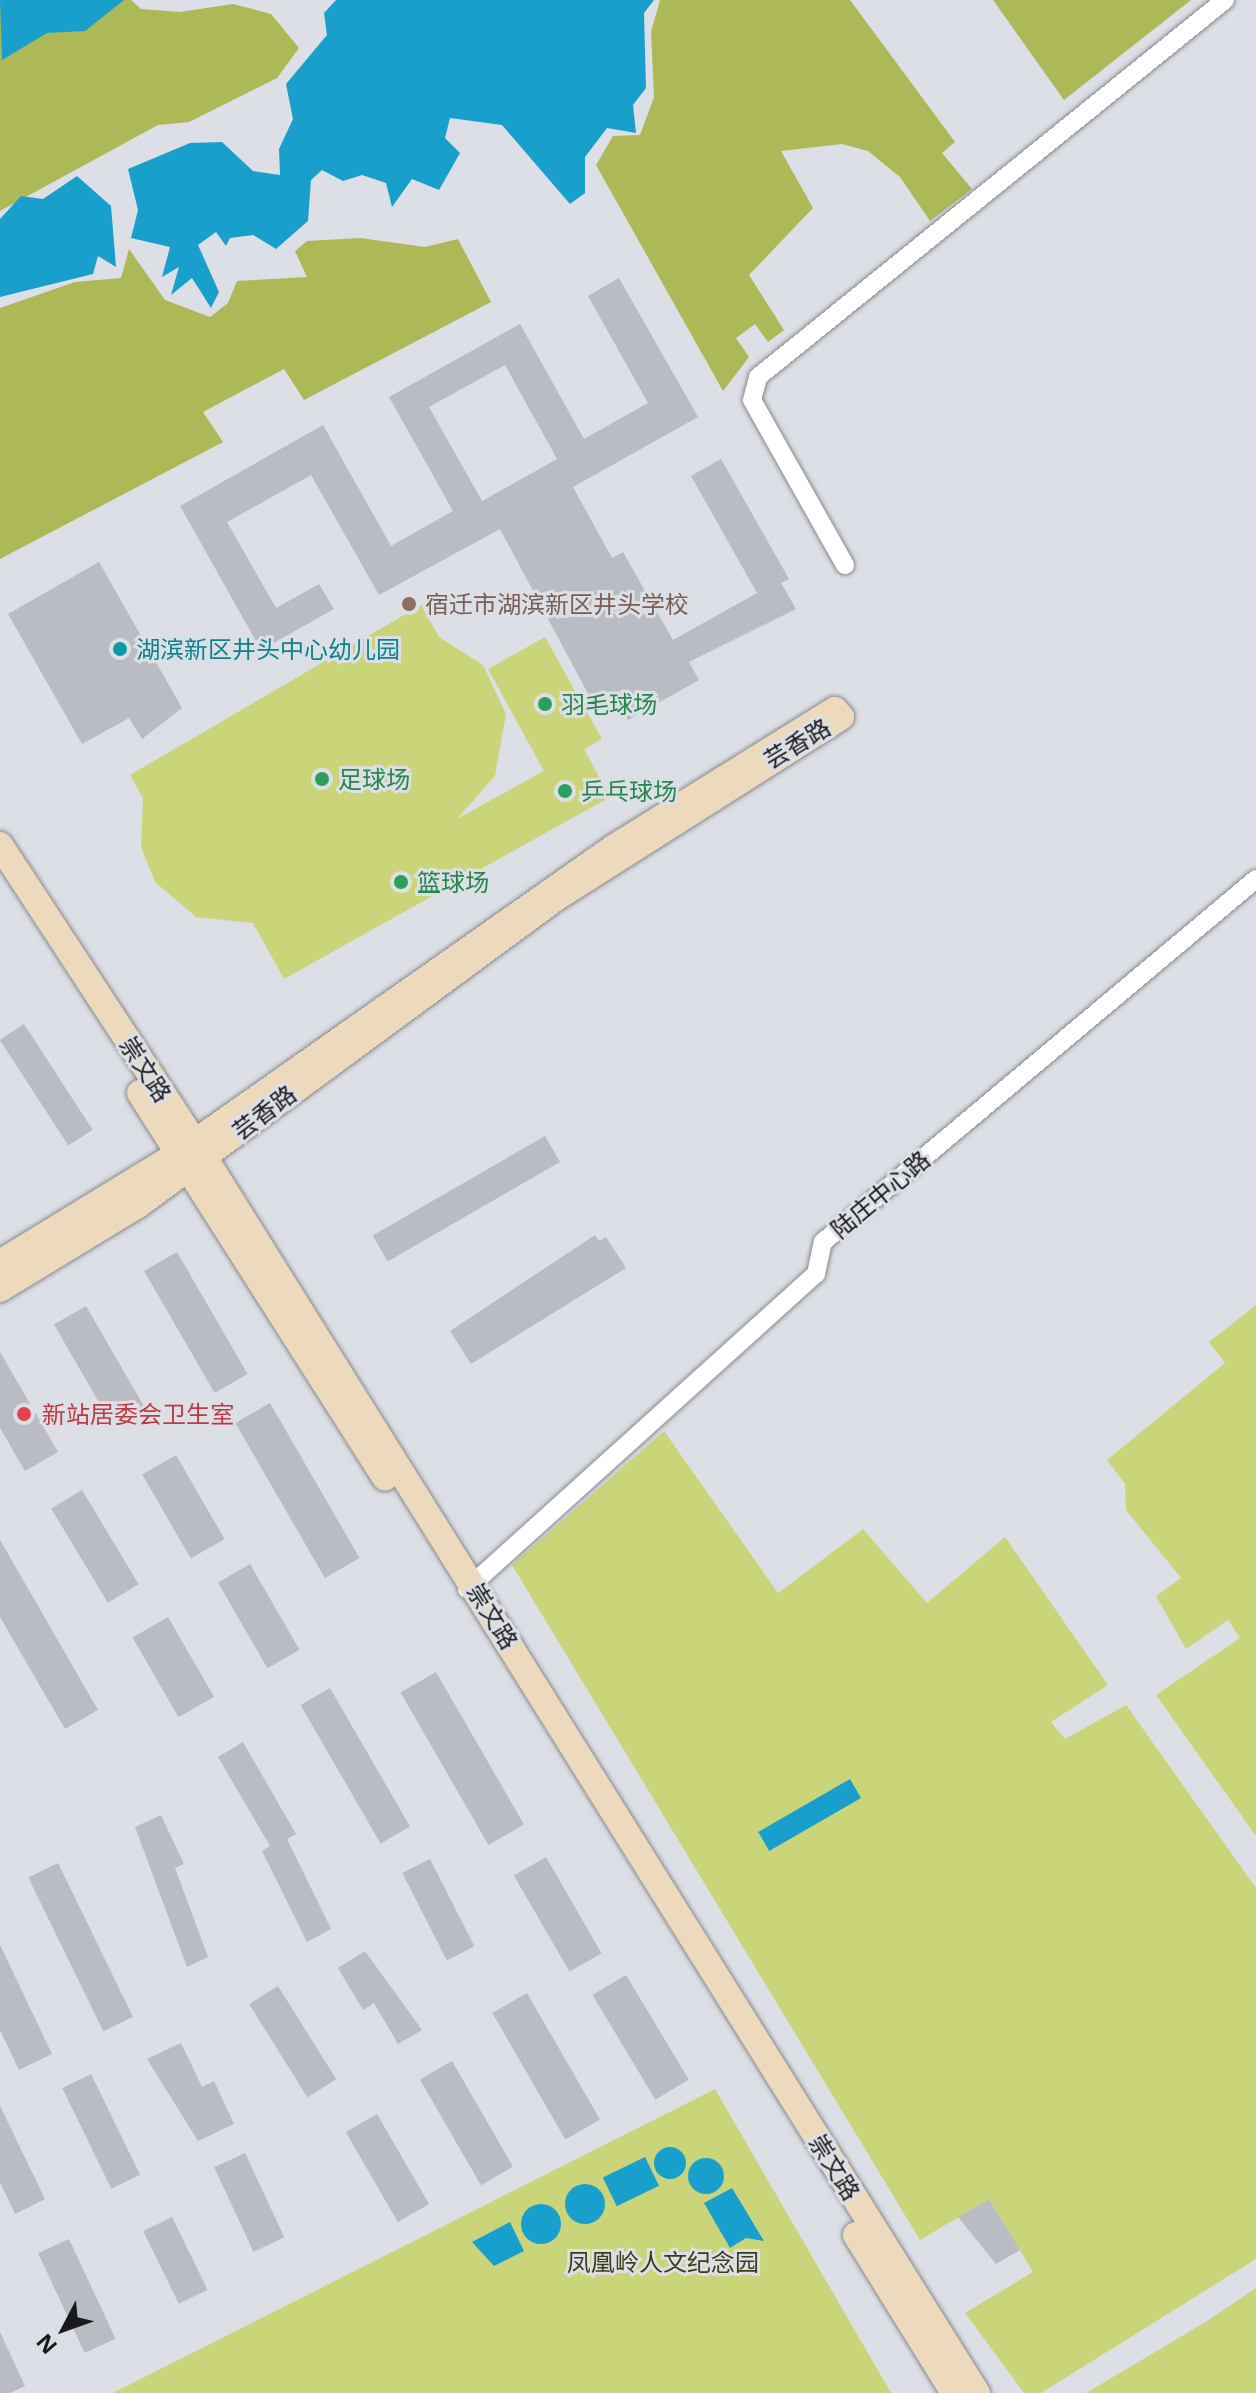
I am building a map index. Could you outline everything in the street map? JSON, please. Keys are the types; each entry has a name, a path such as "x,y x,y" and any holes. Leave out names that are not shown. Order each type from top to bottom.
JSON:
{"street":[{"path":"845,565 752,400 758,377 1225,0"},
{"name":"芸香路","path":"0,1263 191,1156 613,848 835,710 841,717 560,895 191,1156 0,1289"},
{"name":"崇文路","path":"0,845 191,1156 977,2393"},
{"name":"崇文路","path":"0,869 191,1156"},
{"name":"陆庄中心路","path":"467,1588 816,1274 823,1242 1256,879"},
{"name":"崇文路","path":"467,1588 954,2393"}],"green space":[{"path":"0,0 131,0 141,9 180,12 233,4 271,14 299,48 277,78 189,122 158,125 0,211"},
{"path":"660,0 850,0 955,142 942,153 972,189 930,221 900,177 868,151 842,144 781,151 813,208 749,275 784,330 768,342 755,324 736,338 749,357 723,391 596,165 613,136 640,135 654,97 651,32"},
{"path":"993,0 1191,0 1064,100"},
{"path":"360,238 425,247 458,239 491,302 304,400 284,369 203,412 223,442 0,559 0,308 75,282 121,278 129,249 165,300 210,317 228,303 237,281 307,277 295,251 307,241"},
{"path":"421,605 439,637 483,665 506,714 495,776 457,819 544,771 488,669 545,637 602,739 584,749 610,797 284,979 253,923 196,917 155,882 141,847 143,798 130,775"},
{"path":"1256,1305 1256,1836 1156,1695 1240,1638 1228,1620 1186,1649 1156,1596 1181,1578 1126,1510 1125,1484 1107,1460 1225,1363 1209,1342"},
{"path":"664,1431 778,1593 863,1529 927,1603 1005,1537 1108,1685 1051,1722 1065,1739 1126,1705 1256,1888 1256,2259 1041,2393 1024,2393 965,2313 1033,2272 989,2199 920,2240 512,1565"},
{"name":"凤凰岭人文纪念园","path":"715,2089 891,2393 113,2393"},
{"path":"1256,2288 1256,2393 1086,2393 1204,2323"}],"water":[{"path":"0,0 124,0 85,31 47,33 2,60"},
{"path":"336,0 654,0 644,13 646,88 633,105 636,133 607,128 585,157 585,193 570,204 502,125 450,118 445,138 460,153 439,190 412,179 392,207 386,183 362,175 343,181 322,170 311,180 308,221 276,249 253,235 230,238 226,246 216,232 198,245 219,292 211,308 192,278 171,295 179,267 162,277 170,247 131,238 138,210 128,169 190,143 222,142 253,171 280,175 279,149 293,119 286,84 327,35 324,13"},
{"path":"77,176 111,206 116,267 98,256 93,274 0,297 0,219 21,196 43,199"},
{"path":"850,1779 861,1798 769,1851 758,1832"},
{"path":"670,2147 681,2152 686,2163 681,2174 670,2179 659,2174 654,2163 659,2152"},
{"path":"645,2157 659,2186 617,2206 603,2178"},
{"path":"706,2158 719,2163 724,2176 719,2189 706,2194 693,2189 688,2176 693,2163"},
{"path":"585,2184 599,2190 605,2204 599,2218 585,2224 571,2218 565,2204 571,2190"},
{"path":"732,2188 764,2241 746,2238 730,2248 704,2203"},
{"path":"541,2204 555,2210 561,2224 555,2238 541,2244 527,2238 521,2224 527,2210"},
{"path":"510,2222 524,2251 494,2266 472,2242"}],"building":[{"path":"619,278 698,417 573,487 612,558 623,552 673,640 757,593 691,476 721,459 789,579 781,583 796,609 689,662 699,680 628,720 613,692 593,703 500,529 379,595 311,475 227,522 276,608 319,584 334,609 261,650 180,506 323,425 391,546 453,511 389,397 520,324 584,439 648,403 588,296","holes":["505,365 557,459 482,501 429,407"]},
{"name":"湖滨新区井头中心幼儿园","path":"99,562 182,708 142,739 129,718 82,744 8,614"},
{"path":"24,1024 93,1130 68,1145 0,1040"},
{"path":"545,1136 560,1162 388,1261 373,1236"},
{"path":"595,1235 599,1241 606,1237 626,1268 471,1364 450,1331"},
{"path":"177,1252 248,1374 215,1393 144,1271"},
{"path":"86,1306 144,1406 111,1424 54,1324"},
{"path":"0,1352 58,1452 25,1471 0,1428"},
{"path":"270,1403 360,1558 325,1578 235,1423"},
{"path":"176,1455 224,1539 191,1559 142,1474"},
{"path":"82,1490 139,1584 108,1603 51,1509"},
{"path":"0,1540 98,1710 65,1729 0,1617"},
{"path":"250,1564 300,1650 267,1668 218,1582"},
{"path":"168,1617 214,1697 178,1717 132,1638"},
{"path":"436,1672 524,1824 488,1845 400,1692"},
{"path":"330,1688 410,1827 381,1844 301,1705"},
{"path":"243,1742 296,1834 287,1839 331,1929 307,1942 262,1851 270,1846 218,1757"},
{"path":"161,1815 184,1864 175,1868 208,1957 187,1967 135,1827"},
{"path":"546,1857 602,1953 569,1972 514,1876"},
{"path":"430,1859 474,1946 447,1960 402,1873"},
{"path":"58,1863 133,2017 103,2031 28,1877"},
{"path":"0,1945 52,2054 19,2070 0,2030"},
{"path":"365,1951 422,2030 398,2044 374,2003 363,2010 338,1968"},
{"path":"626,1975 689,2080 655,2100 593,1995"},
{"path":"278,1986 336,2079 307,2097 249,2004"},
{"path":"527,1993 600,2119 565,2139 492,2013"},
{"path":"181,2043 202,2087 214,2081 234,2124 198,2141 147,2059"},
{"path":"452,2061 513,2167 481,2185 420,2080"},
{"path":"91,2074 140,2175 111,2189 62,2088"},
{"path":"0,2106 45,2199 15,2214 0,2182"},
{"path":"377,2114 429,2204 398,2222 346,2132"},
{"path":"245,2153 284,2237 253,2252 214,2167"},
{"path":"989,2199 1020,2250 996,2264 958,2217"},
{"path":"172,2217 208,2290 179,2304 143,2231"},
{"path":"69,2239 115,2339 85,2353 38,2253"},
{"path":"0,2332 25,2386 10,2393 0,2393"}],"place":[{"name":"宿迁市湖滨新区井头学校","path":"409,604"},
{"name":"湖滨新区井头中心幼儿园","path":"120,649"},
{"name":"羽毛球场","path":"545,704"},
{"name":"足球场","path":"322,779"},
{"name":"乒乓球场","path":"565,791"},
{"name":"篮球场","path":"401,882"},
{"name":"新站居委会卫生室","path":"24,1414"}]}
